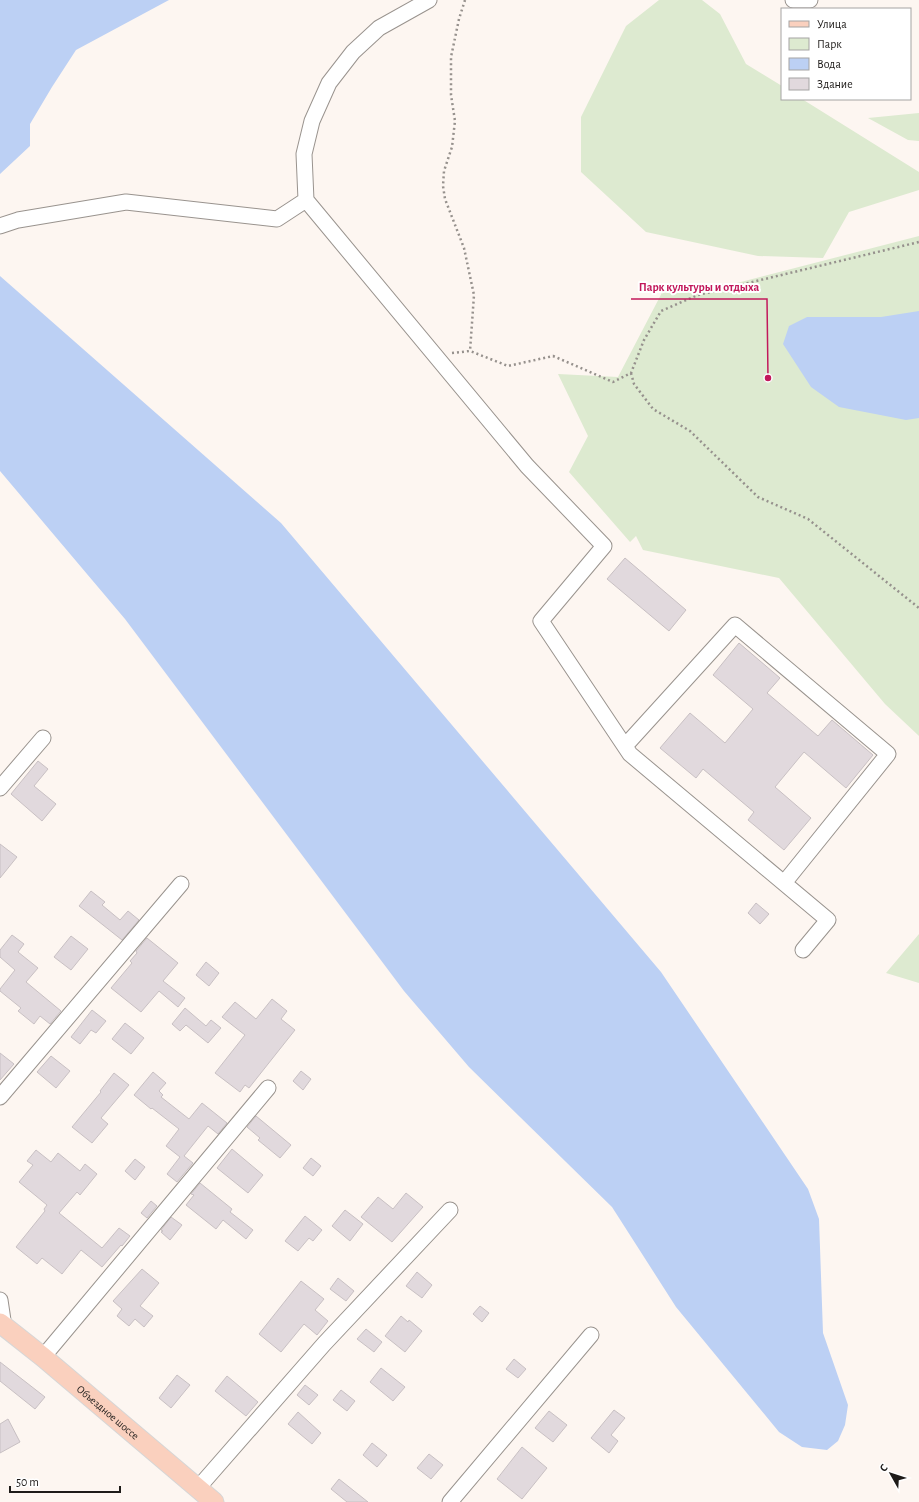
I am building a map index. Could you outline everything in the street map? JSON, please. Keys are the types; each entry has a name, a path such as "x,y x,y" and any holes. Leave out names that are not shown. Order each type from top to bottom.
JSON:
{"main road":[{"name":"Объездное шоссе","path":"2,1325 43,1357 214,1502"}],"lane":[{"path":"429,0 379,28 353,52 329,83 312,121 304,154 306,200 527,466 604,546 541,621 630,754 828,920 803,950"},
{"path":"793,0 810,0"},
{"path":"0,226 18,220 126,202 277,219 306,200"},
{"path":"625,746 735,625 888,754 784,883"},
{"path":"0,788 43,738"},
{"path":"0,1097 181,884"},
{"path":"43,1357 268,1088"},
{"path":"198,1488 324,1344 450,1210"},
{"path":"0,1300 2,1325"},
{"path":"450,1502 591,1335"}],"path":[{"path":"465,0 459,19 451,57 450,88 455,121 452,147 444,171 443,186 445,199 464,248 474,295 470,351"},
{"path":"919,242 698,294 661,311 644,340 631,373 634,384 653,409 690,431 758,497 808,519 919,608"},
{"path":"434,355 470,351 508,366 553,356 613,382 631,373"}],"green space":[{"path":"659,0 702,0 720,14 746,64 781,85 781,100 804,100 919,172 919,190 849,212 823,258 758,256 646,232 581,172 581,117 626,26"},
{"path":"919,113 919,141 908,140 868,118"},
{"path":"919,236 919,736 885,704 779,578 643,550 636,536 630,542 569,472 588,436 558,374 618,377 666,285 733,284"},
{"path":"919,934 919,983 886,973"}],"water":[{"path":"0,0 169,0 76,50 30,124 30,146 0,174"},
{"path":"0,276 281,523 661,972 808,1189 819,1219 823,1333 848,1405 845,1425 838,1441 827,1450 802,1447 779,1432 676,1307 612,1207 469,1067 404,991 125,619 0,471"},
{"path":"919,311 919,418 906,420 839,407 811,387 783,344 789,326 807,317 881,317"}],"building":[{"path":"625,558 686,610 669,631 607,579"},
{"path":"739,643 780,678 767,693 818,736 832,720 873,755 846,788 804,752 775,787 811,818 784,850 748,820 754,812 703,769 696,778 660,748 690,713 725,743 753,709 713,675"},
{"path":"38,761 48,769 34,786 56,804 42,821 11,794"},
{"path":"0,844 17,857 0,878"},
{"path":"91,891 105,902 102,905 120,920 128,911 139,920 122,940 79,906"},
{"path":"756,903 769,914 760,924 748,913"},
{"path":"12,935 24,944 18,952 38,968 26,982 61,1011 50,1024 40,1016 34,1024 18,1011 21,1008 0,991 15,970 0,957 0,950"},
{"path":"71,936 88,949 71,970 54,957"},
{"path":"147,938 178,963 163,981 185,998 178,1007 159,991 141,1012 111,988 132,963 130,961 137,953 136,951"},
{"path":"206,962 219,973 209,986 196,975"},
{"path":"272,999 287,1011 281,1019 295,1030 249,1088 245,1085 240,1092 215,1073 245,1035 222,1017 235,1002 256,1019"},
{"path":"185,1008 206,1026 211,1020 221,1028 208,1043 186,1025 180,1031 172,1024"},
{"path":"92,1010 106,1021 96,1033 91,1030 80,1044 71,1037"},
{"path":"125,1023 144,1038 131,1054 112,1039"},
{"path":"0,1053 14,1064 0,1080"},
{"path":"51,1056 70,1071 56,1088 37,1072"},
{"path":"301,1071 311,1079 303,1090 293,1081"},
{"path":"153,1072 166,1083 159,1091 163,1095 161,1097 189,1119 202,1103 227,1123 218,1134 208,1126 184,1156 193,1163 177,1182 167,1174 180,1157 166,1146 179,1129 134,1095"},
{"path":"114,1073 129,1085 101,1118 108,1124 92,1143 72,1127 101,1092 100,1091"},
{"path":"256,1116 291,1145 280,1158 258,1140 260,1138 247,1127"},
{"path":"232,1149 263,1175 248,1193 217,1168"},
{"path":"36,1150 51,1162 58,1153 80,1171 85,1164 97,1174 80,1195 77,1192 59,1213 102,1248 119,1228 130,1236 102,1267 81,1250 62,1274 42,1258 37,1264 16,1247 45,1211 44,1209 47,1205 19,1182 33,1165 27,1161"},
{"path":"311,1158 321,1166 313,1176 303,1168"},
{"path":"135,1159 145,1167 135,1180 125,1171"},
{"path":"200,1183 232,1209 230,1212 253,1230 246,1239 223,1220 216,1229 186,1205 194,1195 191,1194"},
{"path":"406,1193 423,1207 392,1242 361,1217 378,1197 393,1209"},
{"path":"151,1201 157,1206 147,1218 141,1213"},
{"path":"345,1210 363,1224 350,1241 332,1226"},
{"path":"305,1216 322,1230 313,1241 309,1238 298,1251 285,1241"},
{"path":"171,1217 182,1225 170,1240 161,1232 163,1231 161,1230"},
{"path":"142,1269 159,1283 140,1306 153,1316 144,1327 135,1319 129,1326 117,1316 122,1309 113,1301"},
{"path":"417,1272 432,1285 422,1298 406,1286"},
{"path":"338,1278 354,1291 346,1301 330,1289"},
{"path":"301,1281 324,1299 315,1310 328,1321 317,1335 304,1324 281,1352 259,1334"},
{"path":"480,1306 489,1313 482,1322 473,1314"},
{"path":"401,1316 408,1322 409,1320 422,1331 405,1352 385,1336"},
{"path":"366,1329 382,1342 374,1352 357,1339"},
{"path":"514,1359 526,1369 518,1378 506,1369"},
{"path":"0,1362 45,1397 35,1409 0,1381"},
{"path":"381,1368 405,1387 393,1401 370,1382"},
{"path":"177,1375 190,1385 171,1408 159,1398"},
{"path":"227,1376 258,1402 246,1416 215,1391"},
{"path":"305,1385 318,1395 309,1405 297,1395"},
{"path":"341,1390 355,1401 347,1411 333,1400"},
{"path":"614,1410 625,1418 611,1435 618,1441 609,1453 591,1438"},
{"path":"549,1411 567,1425 553,1442 535,1428"},
{"path":"298,1412 321,1433 312,1444 288,1424"},
{"path":"8,1419 20,1442 0,1453 0,1424"},
{"path":"372,1443 387,1455 377,1467 363,1455"},
{"path":"522,1447 547,1468 522,1499 497,1479"},
{"path":"429,1454 443,1465 431,1479 417,1468"},
{"path":"339,1479 368,1502 347,1502 331,1489"}],"place":[{"name":"Парк культуры и отдыха","path":"768,378"}]}
